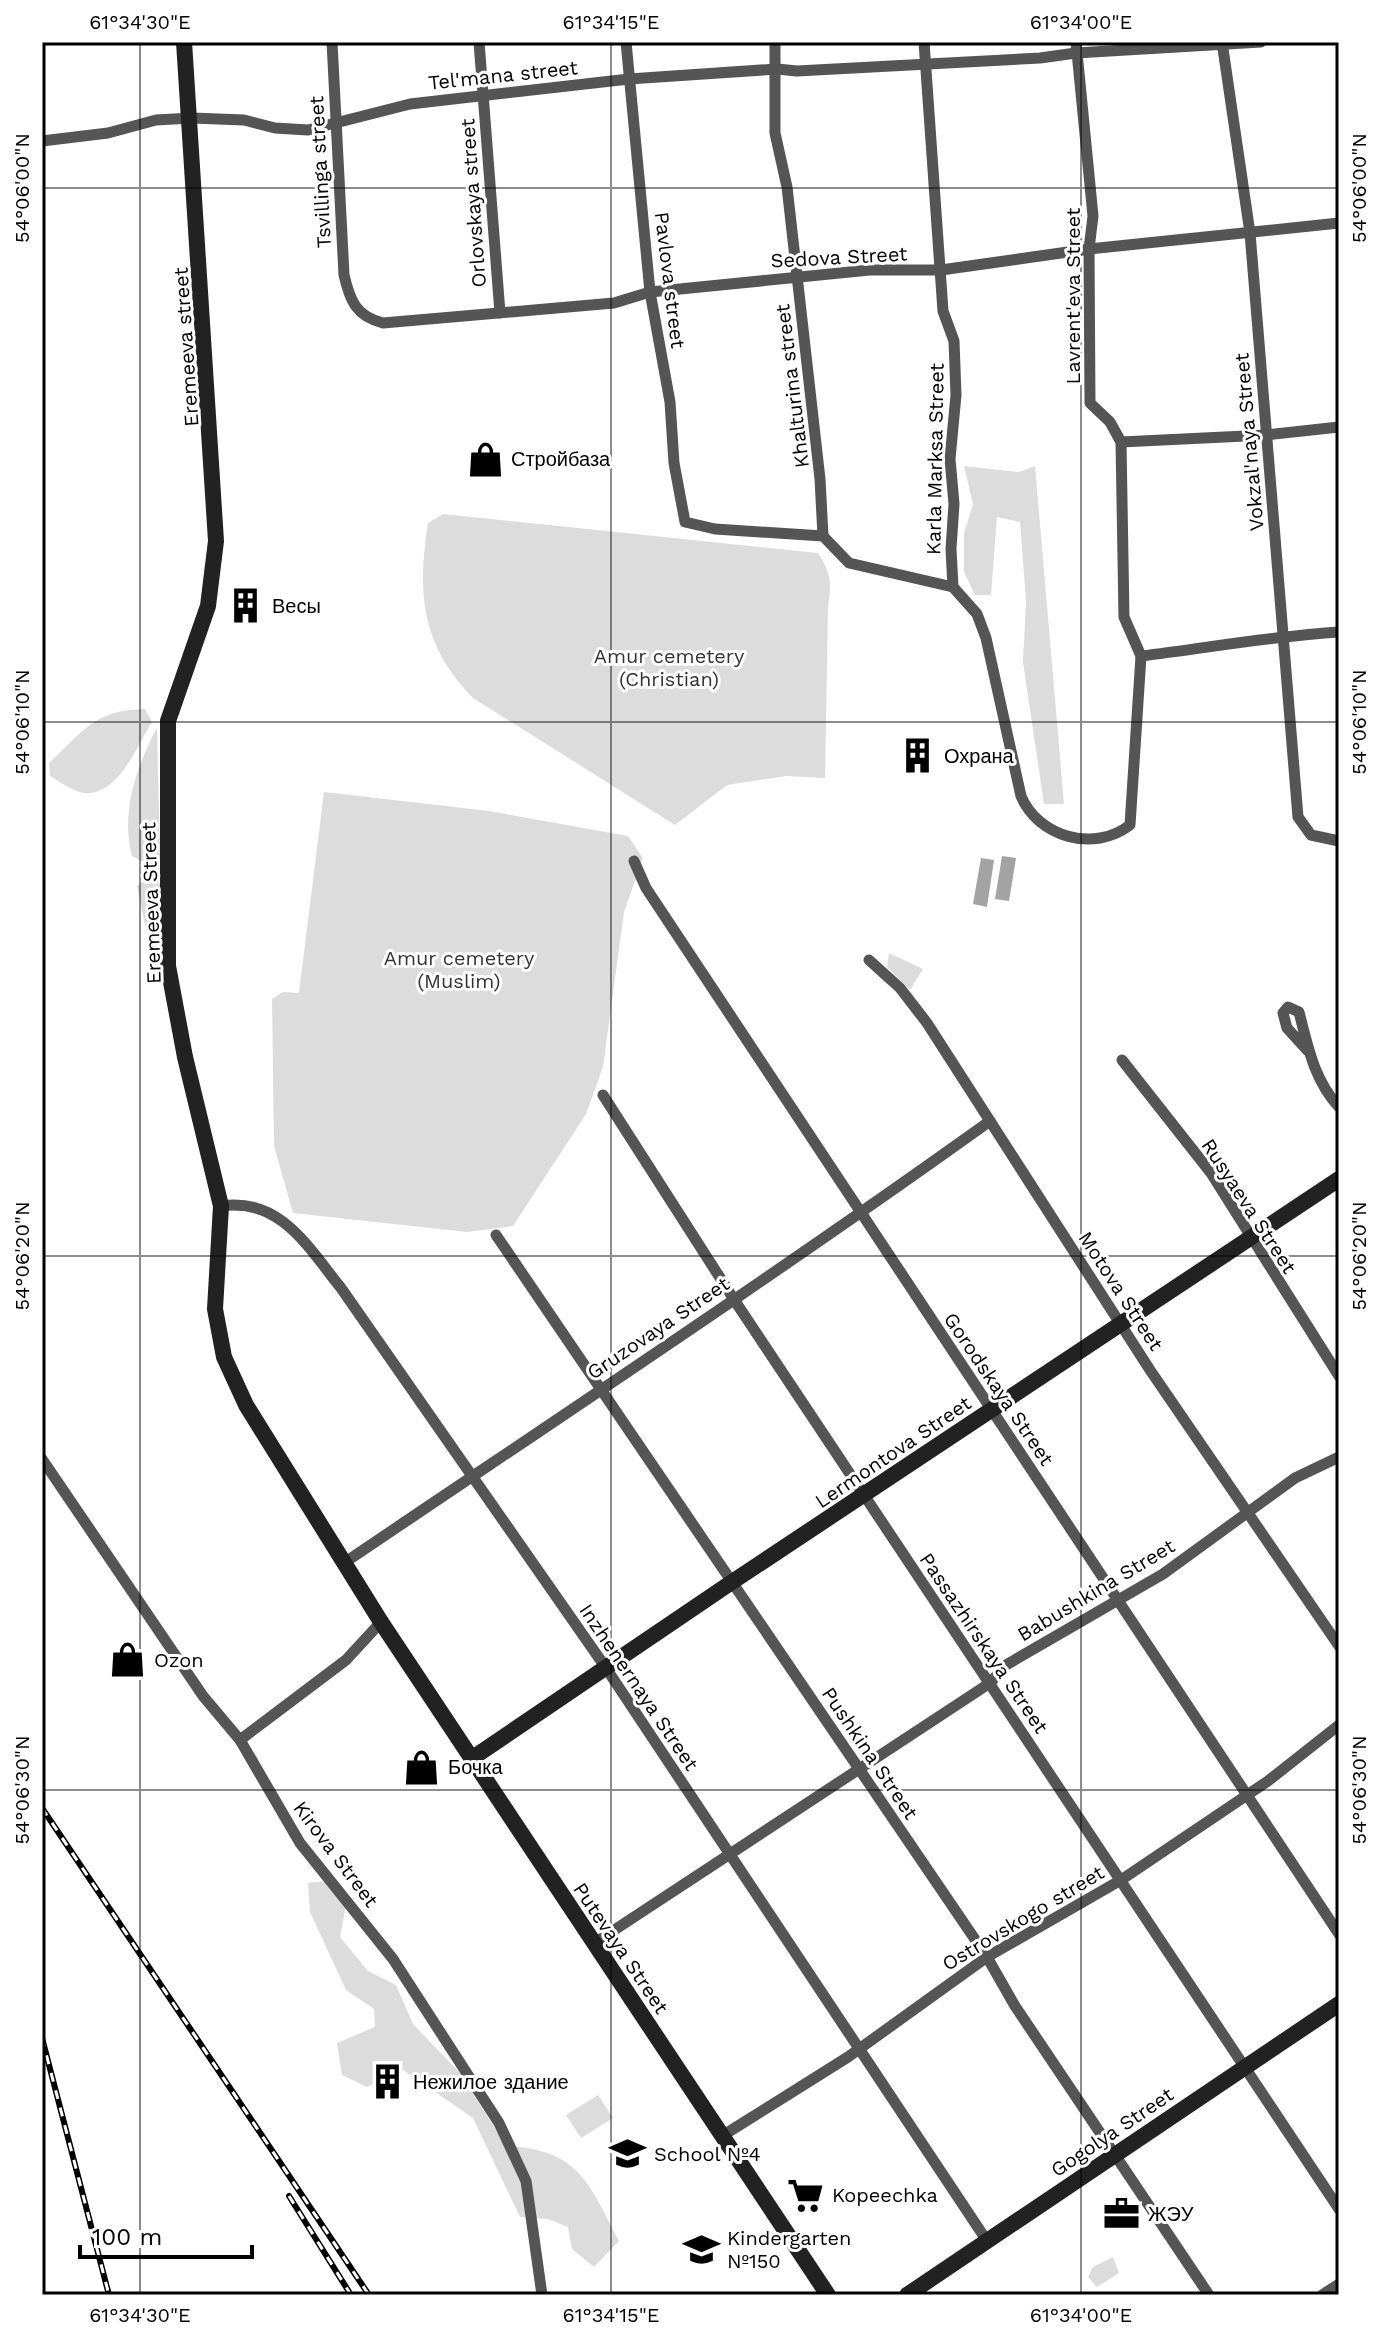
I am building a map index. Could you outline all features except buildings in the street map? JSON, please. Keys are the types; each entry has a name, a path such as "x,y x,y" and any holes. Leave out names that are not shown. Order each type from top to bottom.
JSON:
{"street":[{"path":"184,42 192,118"},
{"name":"Tsvillinga street","path":"332,42 344,275 350,300"},
{"name":"Orlovskaya street","path":"479,42 500,313"},
{"name":"Pavlova street","path":"626,42 650,292 685,522 715,529 823,536"},
{"name":"Khalturina street","path":"775,42 775,133 787,187 820,479 823,536"},
{"name":"Karla Marksa Street","path":"924,42 943,311 954,341 956,395 950,459 954,504 951,549 953,587"},
{"name":"Tel'mana street","path":"42,141 108,133 156,120 192,118 244,120 308,130 410,104 629,79 777,69 797,71 1040,58 1076,47 1261,42"},
{"name":"Vokzal'naya Street","path":"1222,43 1250,233 1298,817 1311,835 1339,841"},
{"name":"Lavrent'eva Street","path":"1076,47 1093,216 1089,249 1090,403 1110,422 1121,442"},
{"name":"Eremeeva Street","path":"192,118 216,541 208,606 168,721 168,966 185,1057 221,1206"},
{"name":"Sedova Street","path":"350,300 370,320 383,323 614,303 650,292 797,276 870,270 941,270 1089,249 1339,223"},
{"path":"823,536 849,563 953,587 977,614 986,638 1021,796 1029,816 1056,832 1078,839 1111,838 1130,825 1141,656 1124,617 1121,442 1266,435 1339,427"},
{"path":"1141,656 1259,642 1285,635 1339,632"},
{"name":"Gorodskaya Street","path":"634,861 646,888 863,1212 1244,1796 1339,1934"},
{"name":"Motova Street","path":"869,960 886,972 909,999 1123,1326 1339,1646"},
{"path":"1308,1051 1325,1092 1339,1107"},
{"name":"Rusyaeva Street","path":"1122,1060 1211,1173 1339,1376"},
{"name":"Passazhirskaya Street","path":"603,1095 733,1298 1339,2209"},
{"name":"Gruzovaya Street","path":"344,1563 863,1212 990,1121"},
{"name":"Lermontova Street","path":"471,1759 1339,1179"},
{"name":"Inzhenernaya Street","path":"221,1206 241,1203 270,1211 310,1249 341,1288 606,1668 987,2241"},
{"name":"Putevaya Street","path":"221,1206 215,1309 224,1357 246,1405 381,1622 828,2295"},
{"name":"Pushkina Street","path":"496,1235 987,1957 1209,2295"},
{"name":"Babushkina Street","path":"593,1944 990,1683 1006,1665 1163,1574 1295,1478 1339,1457"},
{"name":"Kirova Street","path":"42,1459 203,1696 240,1740 287,1824 393,1959 499,2123 526,2181 542,2295"},
{"path":"240,1740 328,1676 381,1622"},
{"name":"Ostrovskogo street","path":"722,2136 857,2048 987,1957 1121,1880 1244,1796 1339,1725"},
{"name":"Gogolya Street","path":"907,2295 1339,2004"},
{"path":"1322,2295 1339,2284"}],"green space":[{"path":"964,466 1019,472 1035,466 1064,804 1044,804 1023,662 1026,601 1020,522 997,517 991,595 975,595 964,572 964,534 973,504"},
{"name":"Amur cemetery (Christian)","path":"443,514 818,553 826,566 830,585 825,778 786,776 727,785 675,825 473,698 442,658 427,617 423,572 428,523"},
{"path":"145,709 152,722 126,767 107,786 96,792 84,793 50,776 49,763 91,724 113,713"},
{"path":"157,727 159,862 141,861 132,856 128,822 132,790"},
{"name":"Amur cemetery (Muslim)","path":"324,792 489,811 628,836 643,858 624,912 603,1067 586,1114 513,1226 467,1232 293,1213 274,1146 272,999 283,992 299,993"},
{"path":"145,880 161,884 160,934 156,935 146,929 137,886"},
{"path":"889,953 923,969 910,990 887,967"},
{"path":"326,1881 346,1905 340,1937 368,1971 396,1985 413,2024 460,2073 506,2146 550,2154 566,2162 589,2186 619,2241 594,2267 572,2249 568,2227 548,2219 520,2217 473,2118 403,2070 367,2087 342,2075 337,2043 375,2027 374,2009 346,1990 310,1912 308,1883"},
{"path":"598,2095 613,2118 581,2138 566,2115"},
{"path":"1113,2257 1119,2273 1097,2287 1088,2277 1093,2267"}],"shaded area":[{"path":"1002,856 1016,858 1009,901 995,899"},
{"path":"981,858 994,860 987,907 973,904"}],"railway":[{"path":"42,1808 369,2295"},
{"path":"42,2038 109,2295"},
{"path":"289,2196 351,2295"}],"place":[{"name":"Стройбаза","path":"485,459"},
{"name":"Весы","path":"246,606"},
{"name":"Охрана","path":"918,756"},
{"name":"Ozon","path":"128,1660"},
{"name":"Бочка","path":"422,1767"},
{"name":"Нежилое здание","path":"387,2082"},
{"name":"School №4","path":"628,2154"},
{"name":"Kopeechka","path":"806,2195"},
{"name":"ЖЭУ","path":"1122,2214"},
{"name":"Kindergarten №150","path":"701,2250"}]}
